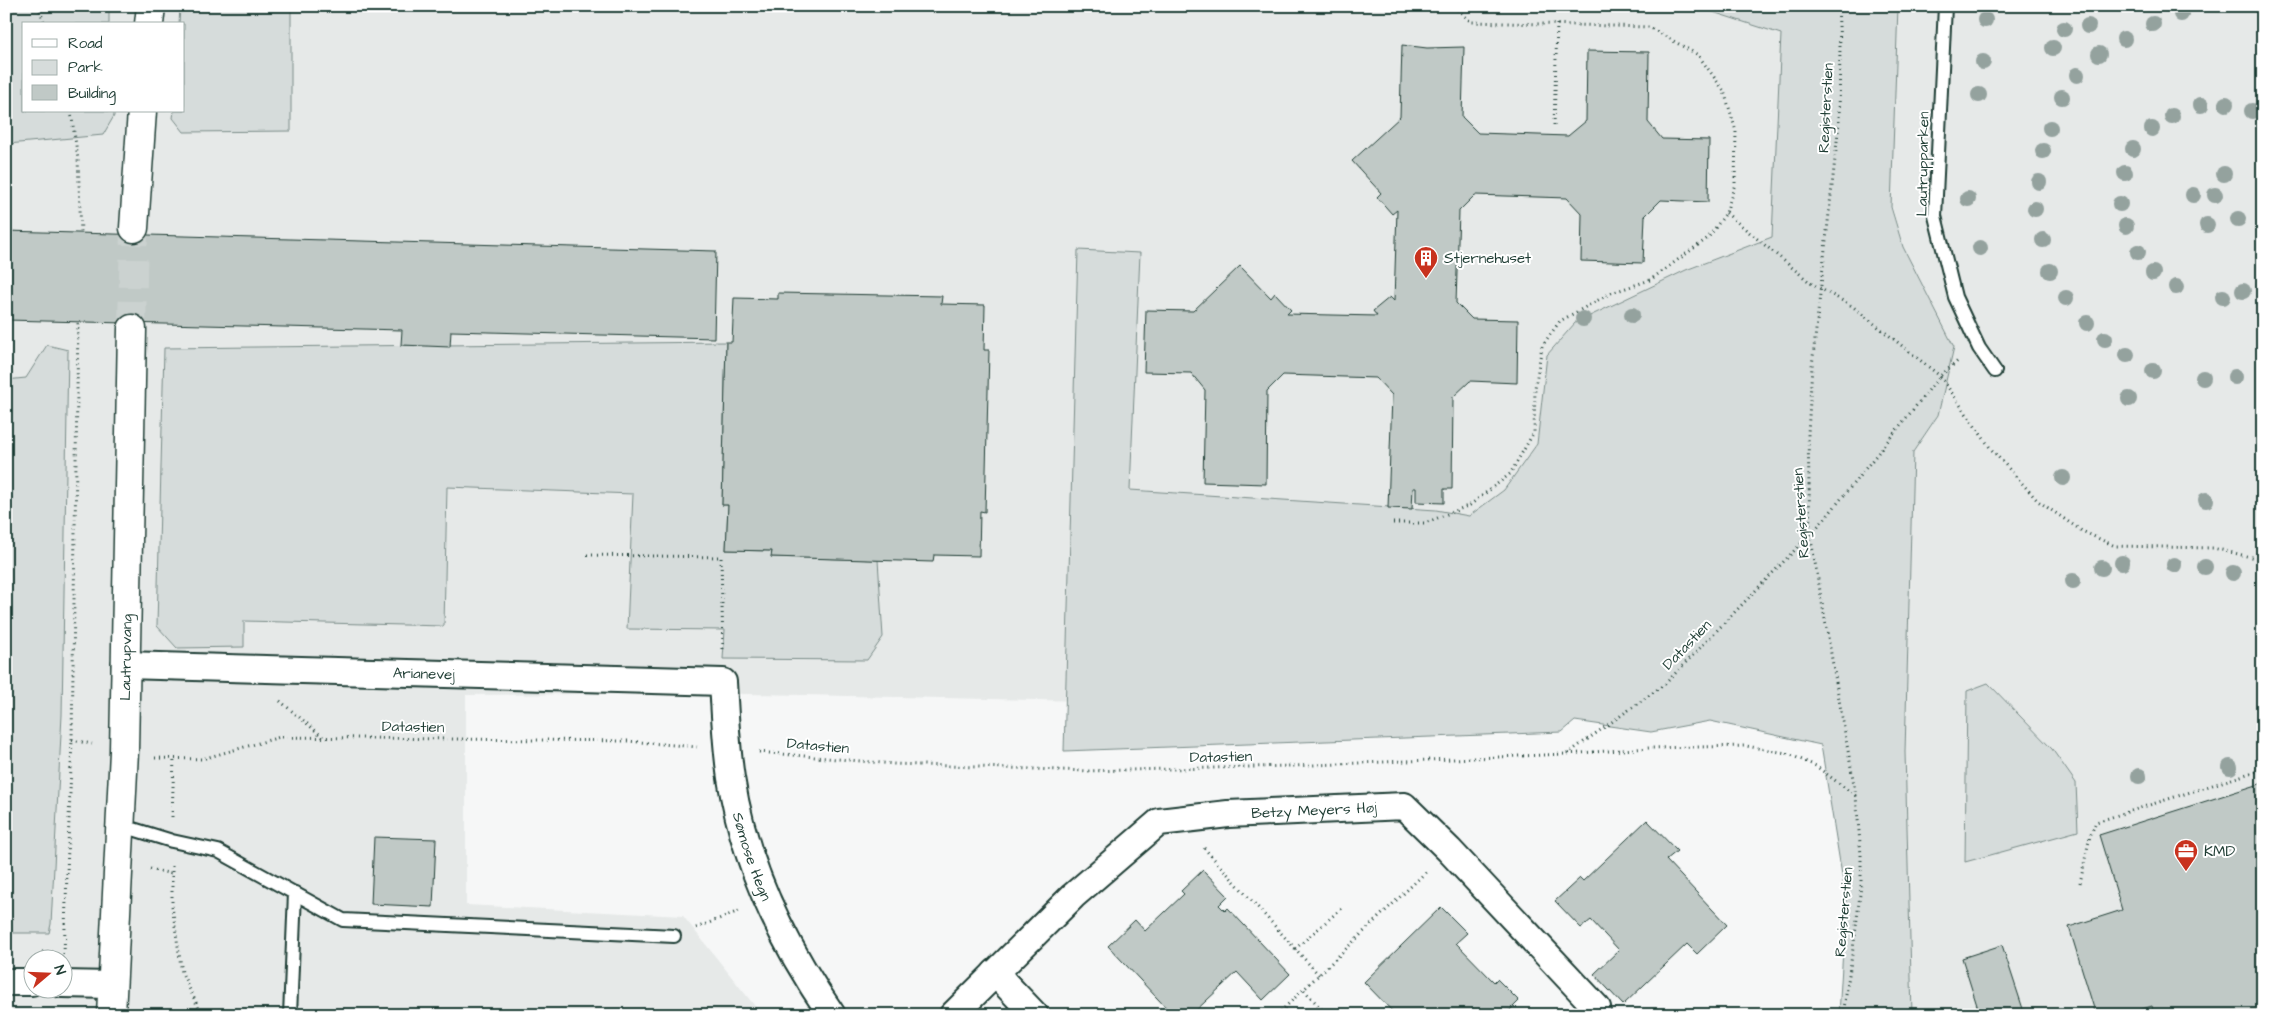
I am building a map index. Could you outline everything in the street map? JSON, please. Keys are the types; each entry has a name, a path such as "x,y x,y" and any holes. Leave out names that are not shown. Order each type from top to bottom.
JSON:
{"street":[{"path":"132,6 132,22"},
{"path":"149,22 150,6"},
{"path":"136,112 138,158"},
{"path":"134,228 142,112"},
{"name":"Lautrupvang","path":"111,1015 124,751 132,329"},
{"name":"Arianevej","path":"125,665 723,682"},
{"name":"Sømose Hegn","path":"723,682 727,750 731,779 749,857 768,901 810,982 832,1015"},
{"name":"Betzy Meyers Høj","path":"953,1015 1073,896 1159,822 1228,814 1404,806 1449,850 1597,1008 1595,1015"},
{"path":"995,973 1035,1015"},
{"path":"6,982 22,982"},
{"path":"72,984 112,985"}],"lane":[{"name":"Lautrupparken","path":"1945,6 1935,216 1955,297 1979,348 1994,370"},
{"path":"120,825 172,841 218,851 344,920 674,936"},
{"path":"290,1015 295,893"}],"path":[{"path":"38,6 44,22"},
{"name":"Registerstien","path":"1838,6 1840,45 1839,123 1822,290 1812,366 1808,434 1810,534 1856,796 1861,886 1843,1015"},
{"path":"1393,523 1425,523 1470,505 1510,474 1534,432 1535,388 1542,346 1560,321 1611,293 1650,280 1708,238 1726,213 1736,184 1736,130 1724,91 1698,55 1649,27 1471,22 1457,9"},
{"path":"1554,125 1557,24"},
{"path":"71,112 78,159 81,233"},
{"path":"1726,213 1822,290 1852,306 1940,376 1991,449 2038,502 2082,531 2115,546 2213,548 2263,560"},
{"path":"64,948 72,740 78,322"},
{"name":"Datastien","path":"1566,754 1665,684 1824,520 1940,376"},
{"path":"587,554 721,557 723,682"},
{"name":"Datastien","path":"72,740 151,758 202,759 280,737 627,741 894,764 1088,771 1292,766 1566,754 1649,748 1746,746 1786,753 1816,766 1856,796"},
{"path":"174,758 172,906 182,973 202,1015"},
{"path":"2080,883 2090,836 2096,822 2263,769"},
{"path":"1178,820 1319,975"},
{"path":"1277,1015 1449,850"},
{"path":"674,936 768,901"},
{"path":"1295,949 1342,908"},
{"path":"1304,990 1327,1015"}],"shaded area":[{"path":"6,6 2263,6 2263,1015 1912,1015 1905,752 1913,452 1938,415 1954,347 1903,247 1892,207 1772,237 1686,270 1575,323 1547,355 1537,444 1504,490 1470,515 1436,535 1088,701 702,693 466,695 466,905 683,916 762,1015 6,1015"}],"green space":[{"path":"6,6 109,6 109,22 22,22 22,112 114,112 114,116 103,135 8,144"},
{"path":"180,6 291,6 291,131 184,132 173,118 174,112 185,112 185,22 179,22"},
{"path":"1694,6 1898,6 1891,207 1903,247 1954,347 1938,415 1913,452 1905,752 1912,1015 1839,1015 1846,900 1821,745 1710,721 1651,732 1575,721 1562,732 1064,751 1078,250 1140,253 1130,490 1436,510 1469,516 1504,490 1537,444 1547,355 1575,323 1686,270 1772,237 1781,34"},
{"path":"726,342 722,505 728,505 726,550 772,551 771,557 878,560 883,637 867,660 723,659 725,630 627,629 633,494 447,487 444,626 244,621 244,647 177,648 157,626 164,348"},
{"path":"47,345 68,350 62,715 51,924 49,933 6,933 6,380 26,378"},
{"path":"1988,683 2052,749 2076,783 2078,831 1965,862 1967,691"}],"building":[{"name":"Stjernehuset","path":"1402,45 1427,48 1464,47 1462,117 1478,133 1568,136 1586,121 1587,51 1649,52 1648,122 1662,139 1709,140 1708,202 1661,200 1645,216 1643,263 1581,261 1582,214 1567,198 1475,195 1459,211 1456,303 1472,319 1518,320 1517,383 1470,381 1453,397 1452,489 1444,489 1444,503 1416,502 1416,488 1413,488 1412,509 1388,508 1392,395 1376,378 1283,375 1267,391 1266,484 1203,482 1205,390 1191,373 1144,372 1146,310 1193,311 1240,266 1271,298 1275,293 1291,310 1287,314 1377,316 1373,311 1390,297 1394,301 1397,210 1392,214 1377,197 1381,193 1352,161 1400,117"},
{"path":"6,231 716,251 714,338 451,331 450,347 401,345 402,330 6,320"},
{"path":"778,293 942,296 941,304 985,305 984,350 989,350 985,512 980,511 979,556 934,555 933,562 771,557 772,551 726,550 728,505 722,505 726,342 732,342 734,298 778,299"},
{"name":"KMD","path":"2263,783 2263,1015 2154,1015 2152,1006 2123,1015 2096,1015 2069,927 2122,910 2099,835"},
{"path":"1647,820 1677,851 1666,860 1727,925 1697,954 1687,944 1623,1005 1594,974 1619,950 1591,920 1581,928 1555,901 1580,878 1583,881"},
{"path":"374,837 436,839 433,907 371,904"},
{"path":"1203,870 1228,896 1219,905 1225,911 1228,908 1290,974 1263,1000 1237,972 1191,1015 1173,1015 1108,946 1135,920 1145,931 1184,894 1181,891"},
{"path":"1441,907 1467,933 1456,943 1494,982 1497,979 1519,1001 1505,1015 1396,1015 1364,982"},
{"path":"2002,945 2025,1015 1980,1015 1962,958"}],"tunnel":[{"path":"132,329 134,228"}],"place":[{"name":"Stjernehuset","path":"1426,279"},
{"name":"KMD","path":"2186,872"}]}
